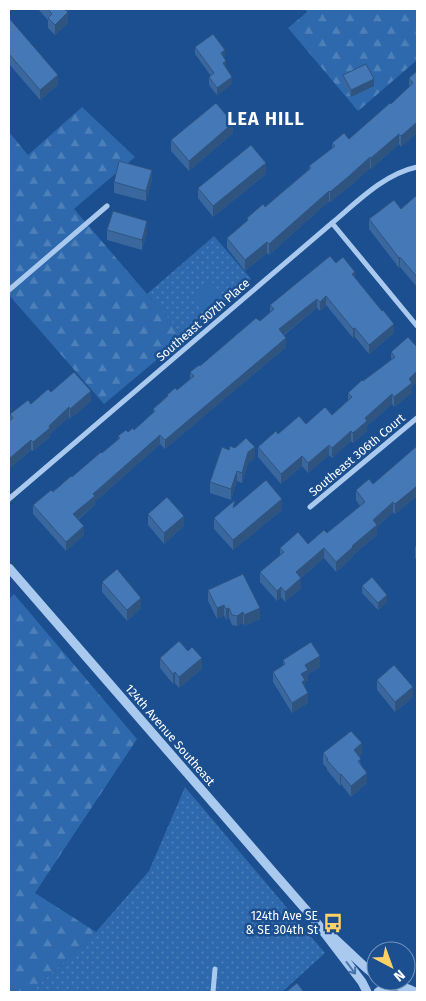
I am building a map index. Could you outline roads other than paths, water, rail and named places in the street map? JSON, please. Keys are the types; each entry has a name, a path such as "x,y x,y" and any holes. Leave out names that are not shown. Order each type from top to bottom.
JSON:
{"street":[{"name":"Southeast 307th Place","path":"9,499 380,183 403,172 417,168"},
{"path":"9,290 107,206"},
{"path":"332,223 417,326"},
{"name":"Southeast 306th Court","path":"310,507 417,418"},
{"name":"124th Avenue Southeast","path":"9,568 313,918 362,982 367,992"},
{"name":"124th Avenue Southeast","path":"313,918 366,968"},
{"path":"213,992 215,969"}],"place":[{"name":"124th Ave SE & SE 304th St","path":"333,923"}],"district":[{"name":"LEA HILL","path":"266,119"}]}
